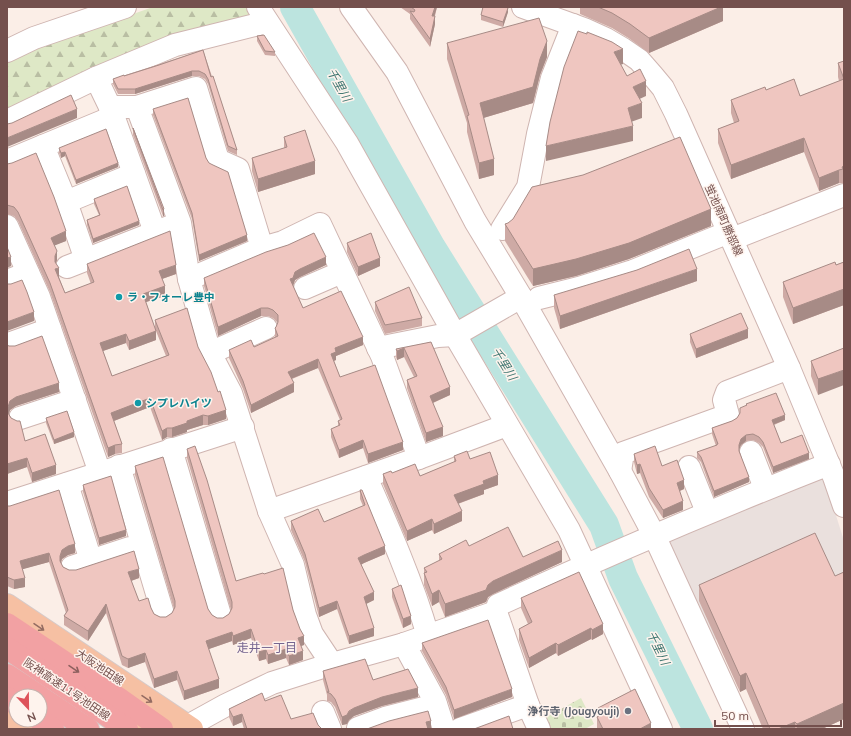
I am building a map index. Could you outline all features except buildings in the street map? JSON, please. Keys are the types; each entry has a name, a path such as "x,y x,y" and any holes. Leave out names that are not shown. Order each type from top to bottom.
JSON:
{"highway":[{"path":"7,624 162,729"},
{"name":"阪神高速11号池田線","path":"7,648 127,729"},
{"name":"阪神高速11号池田線","path":"7,675 27,688"},
{"name":"阪神高速11号池田線","path":"48,702 88,729"}],"main road":[{"name":"大阪池田線","path":"7,605 190,728"},
{"path":"7,639 114,714 141,729"},
{"path":"7,720 21,729"}],"street":[{"path":"7,51 34,38 125,7"},
{"path":"351,7 397,72 475,221 530,298 654,535 743,729"},
{"name":"蛍池南町勝部線","path":"533,9 606,39 628,52 638,60 663,88 731,236 836,472 844,506"},
{"path":"7,121 96,78 175,45 262,14 348,143 455,335 569,530 661,729"},
{"path":"502,229 528,187 538,134 552,78 573,25"},
{"path":"96,78 112,112 155,232"},
{"path":"7,161 43,146 112,112 137,107 196,88 218,160 238,169 262,248"},
{"path":"137,107 180,223 189,279 210,353 231,393 269,511 293,565 305,615 312,634 332,664"},
{"path":"43,146 66,202 76,263 180,223"},
{"path":"66,202 134,174"},
{"path":"378,348 438,336 455,335 530,298 579,288 633,271 844,195"},
{"path":"189,279 262,248 283,242 320,224 382,356 419,458"},
{"path":"7,226 39,298 75,400 110,469 163,614"},
{"path":"306,288 342,272"},
{"path":"7,281 28,273"},
{"path":"210,353 266,328"},
{"path":"11,343 50,329"},
{"path":"620,471 623,453 728,415 724,400 727,392 789,368"},
{"path":"20,418 75,400"},
{"path":"269,511 419,458 507,424"},
{"path":"7,503 242,426"},
{"path":"171,449 220,615"},
{"path":"751,452 766,488"},
{"path":"689,467 707,512"},
{"path":"539,729 528,705 496,612 498,605 585,565 766,488 836,472"},
{"path":"366,477 392,534 428,636"},
{"path":"67,484 81,564 130,548"},
{"path":"190,728 226,704 272,683 332,664 404,644 496,612"},
{"path":"404,644 435,701 444,729"},
{"path":"355,729 385,718 436,705"},
{"path":"460,729 528,705"}],"shaded area":[{"path":"824,477 844,541 844,582 712,641 666,540"}],"green space":[{"path":"153,7 253,7 261,19 7,115 7,61 48,44"},
{"path":"581,698 594,724 585,729 548,729 543,719"}],"waterway":[{"name":"千里川","path":"295,7 431,248 604,525 623,578 698,729"}],"place":[{"name":"ラ・フォーレ豊中","path":"119,297"},
{"name":"シプレハイツ","path":"138,403"},
{"name":"浄行寺 (Jougyouji)","path":"628,711"}],"district":[{"name":"走井一丁目","path":"267,648"}]}
